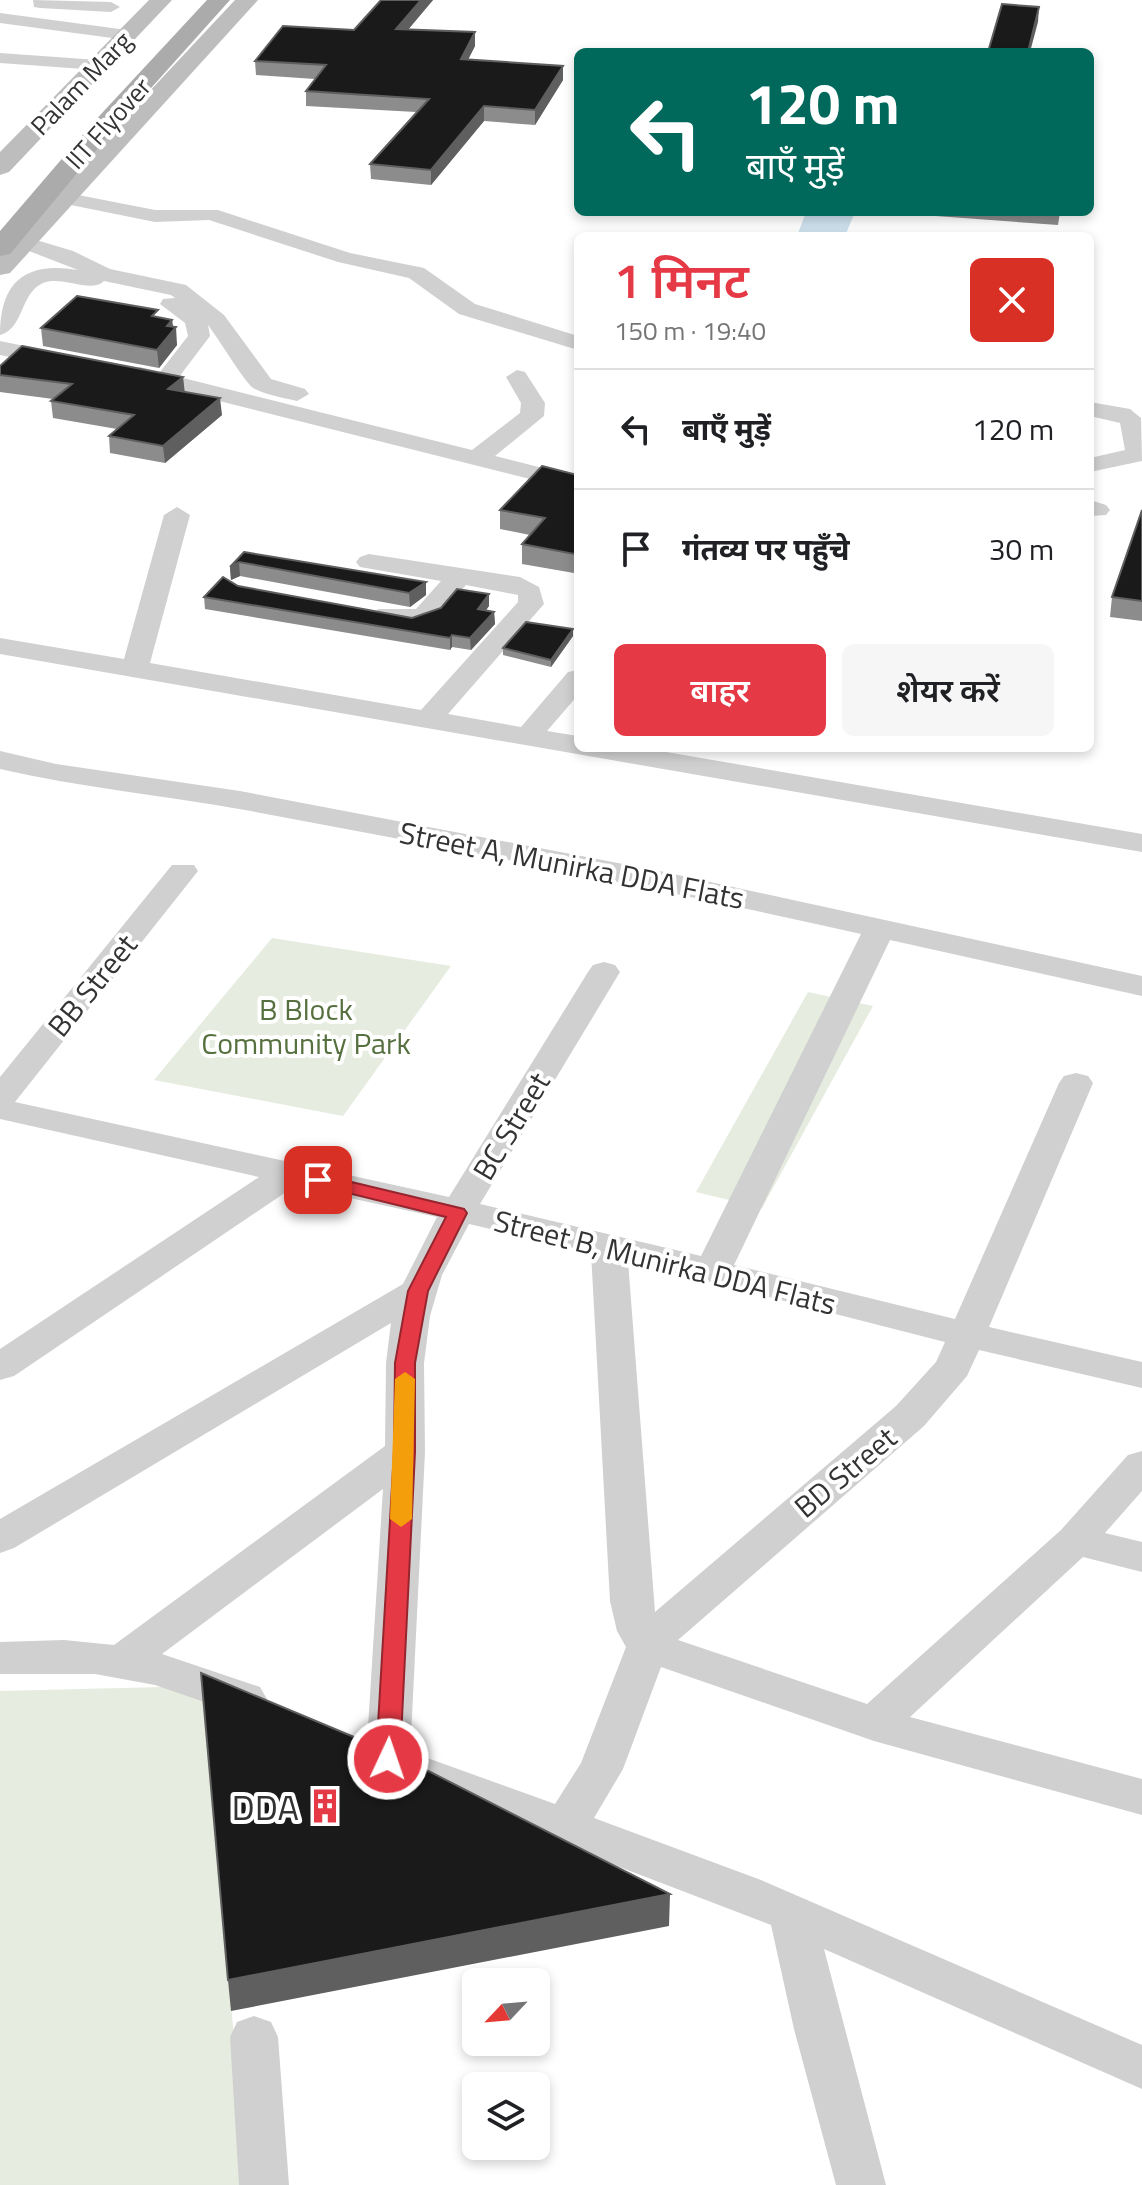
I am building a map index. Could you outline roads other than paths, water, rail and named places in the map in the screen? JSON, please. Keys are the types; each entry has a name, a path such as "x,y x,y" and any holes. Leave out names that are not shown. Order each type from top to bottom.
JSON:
{"main road":[{"name":"IIT Flyover","path":"9,190 185,0"},
{"name":"Palam Marg","path":"0,167 161,2"},
{"name":"IIT Flyover","path":"14,239 99,131 234,2"},
{"path":"0,267 14,239 63,198 234,2"}],"street":[{"path":"0,0 111,7"},
{"path":"0,18 127,35"},
{"path":"0,58 98,65"},
{"path":"63,198 168,218 211,214 345,258 416,273 467,309 574,342"},
{"path":"14,239 66,255 103,274 178,290 216,320 242,352 252,374 263,384 574,483"},
{"path":"0,328 11,314 18,293 34,278 55,274 84,277 174,305 196,320 199,336 166,379"},
{"path":"0,348 83,364"},
{"path":"110,369 485,452"},
{"path":"485,452 535,410 517,377"},
{"path":"1094,410 1127,416 1135,422 1140,454 1094,464"},
{"path":"135,669 177,515"},
{"path":"369,562 520,585 530,590 533,597 531,604 427,720"},
{"path":"359,610 404,618 424,616 460,576"},
{"path":"0,646 574,744"},
{"path":"527,737 574,683"},
{"path":"616,752 1142,843"},
{"name":"Street A, Munirka DDA Flats","path":"0,760 56,773 240,800 645,877 1142,986"},
{"name":"BB Street","path":"0,1099 183,871"},
{"path":"713,1270 879,930"},
{"name":"BC Street","path":"388,1759 405,1452 405,1363 418,1291 457,1213 604,972"},
{"name":"BD Street","path":"566,1824 601,1769 648,1646 674,1617 910,1416 953,1367 1076,1083"},
{"name":"Street B, Munirka DDA Flats","path":"0,1109 457,1213 609,1244 967,1335 1142,1375"},
{"path":"0,1367 290,1173"},
{"path":"609,1244 631,1601 638,1631 648,1646 874,1724 1142,1797"},
{"path":"0,1538 418,1291"},
{"path":"121,1662 405,1452"},
{"path":"874,1724 1075,1540 1142,1465"},
{"path":"1075,1540 1142,1557"},
{"path":"0,1658 54,1656 159,1667 192,1677 276,1712"},
{"path":"346,1741 430,1778 566,1824 792,1913 1142,2068"},
{"path":"792,1913 818,2029 861,2185"},
{"path":"254,2037 264,2185"}],"water":[{"path":"804,216 853,216 847,232 798,232"}],"place":[{"name":"DDA","path":"325,1806"}],"park label":[{"name":"B Block Community Park","path":"306,1026"}]}
